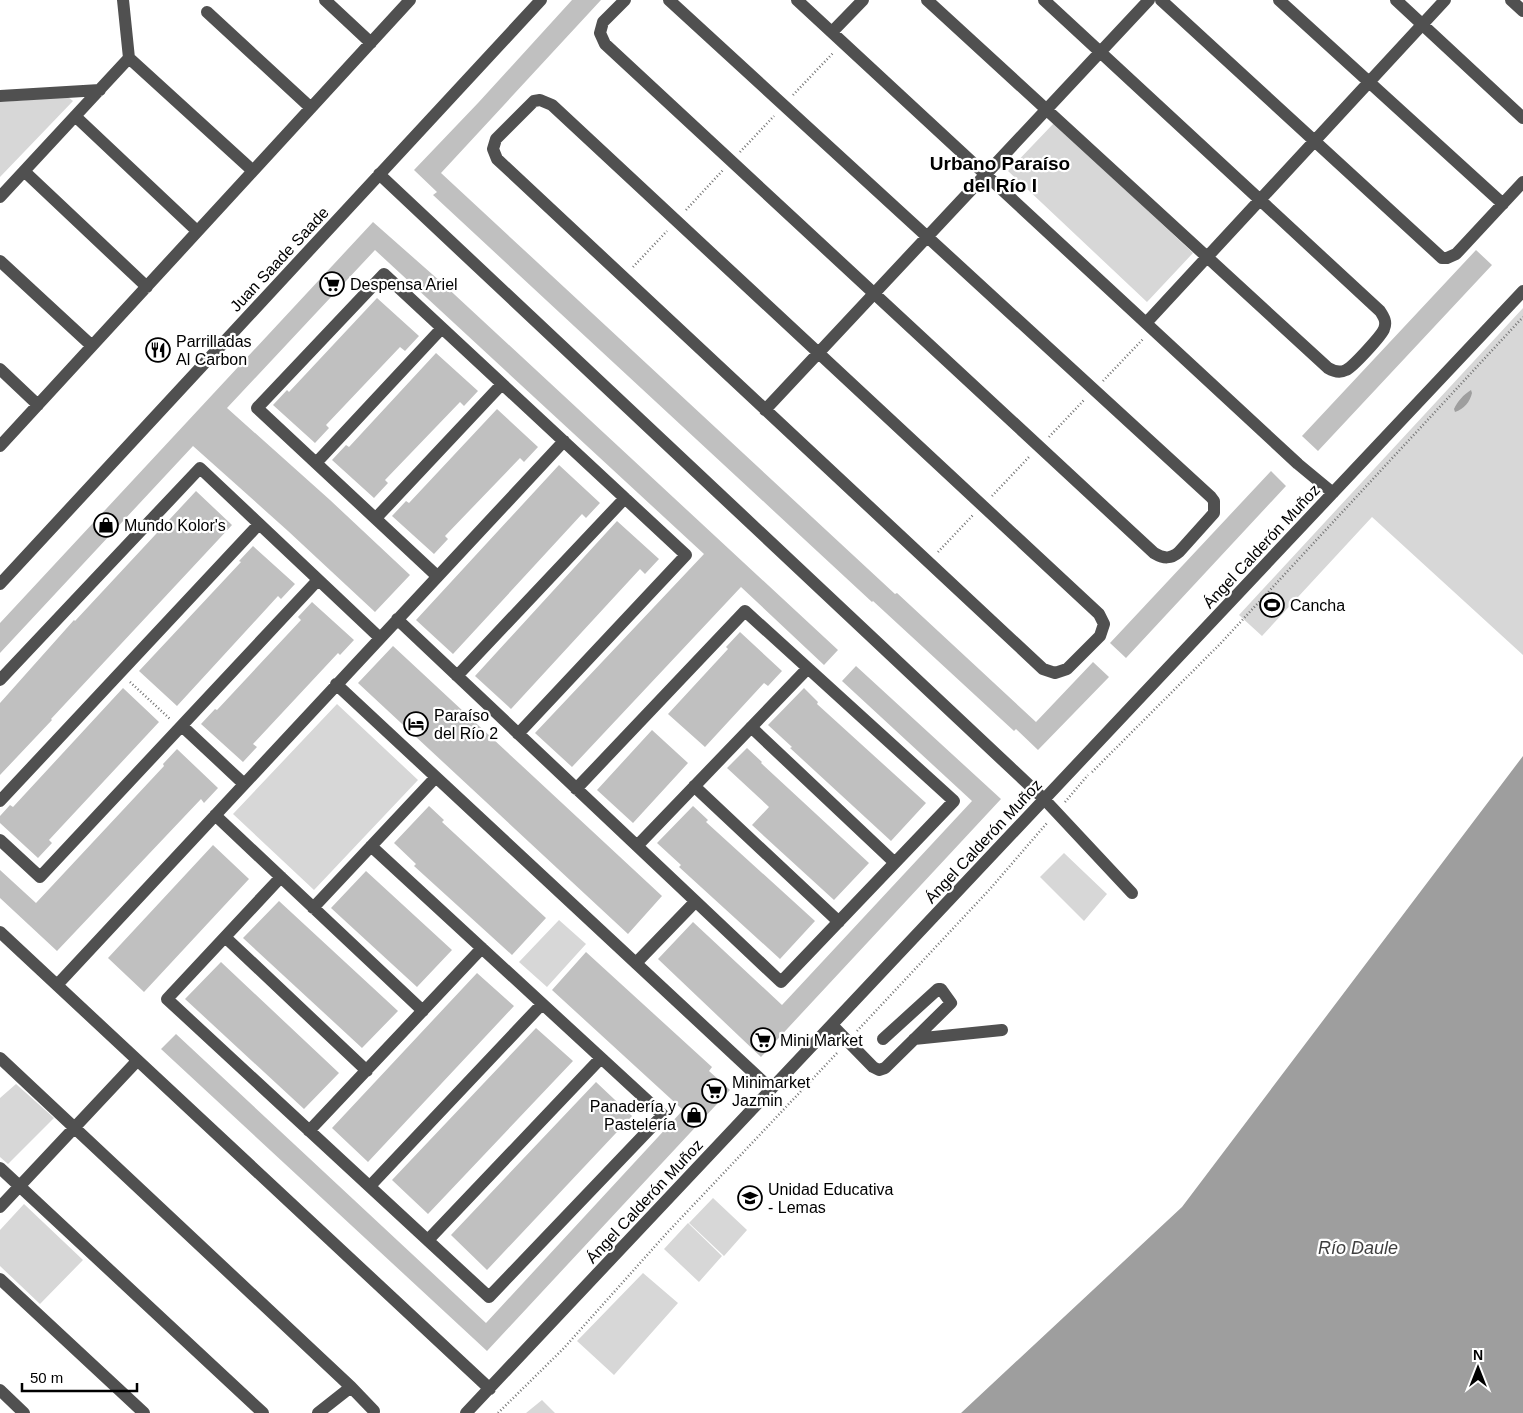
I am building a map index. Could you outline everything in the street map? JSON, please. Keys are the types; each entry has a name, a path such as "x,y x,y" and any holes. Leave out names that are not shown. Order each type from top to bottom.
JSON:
{"street":[{"path":"123,0 129,58 253,171"},
{"path":"325,0 371,42"},
{"path":"0,446 410,0"},
{"name":"Juan Saade Saade","path":"0,584 542,0"},
{"path":"625,0 603,22 600,33 605,44 1154,553 1161,557 1174,556 1205,525 1214,513 1214,501 1211,497 669,0"},
{"path":"797,0 1298,464 1333,493"},
{"path":"832,32 863,0"},
{"path":"927,0 1333,371 1346,371 1350,368 1382,334 1385,323 1380,311 1044,0"},
{"path":"766,410 1150,0"},
{"path":"1161,0 1442,258 1456,254 1523,182"},
{"path":"1279,0 1503,204"},
{"path":"1396,0 1523,118"},
{"path":"1146,323 1445,0"},
{"path":"1511,0 1523,11"},
{"path":"207,12 310,108"},
{"path":"0,196 129,58"},
{"path":"0,96 100,90"},
{"path":"534,101 546,102 1099,614 1104,624 1100,636 1068,670 1055,673 1043,669 766,410 497,159 493,149 496,139 534,101"},
{"path":"75,116 197,231"},
{"path":"24,171 146,287"},
{"path":"379,174 1045,800 1132,893"},
{"path":"0,261 92,346"},
{"path":"438,576 257,408 384,274 686,555 518,734"},
{"name":"Ángel Calderón Muñoz","path":"466,1413 1523,291"},
{"path":"316,463 442,328"},
{"path":"0,369 38,405"},
{"path":"376,518 502,384"},
{"path":"57,985 564,441"},
{"path":"0,680 200,468 380,638"},
{"path":"457,676 625,498"},
{"path":"0,801 259,524"},
{"path":"0,840 40,877 318,580"},
{"path":"397,619 576,789 637,846 695,902 781,982 954,801 745,611 576,789"},
{"path":"637,846 808,668"},
{"path":"336,684 771,1089"},
{"path":"180,727 244,784"},
{"path":"751,728 895,863"},
{"path":"313,908 436,777"},
{"path":"694,786 839,922"},
{"path":"215,815 423,1010"},
{"path":"281,877 167,999 489,1297 663,1115 371,846"},
{"path":"636,963 695,902"},
{"path":"0,932 490,1389"},
{"path":"225,937 366,1070"},
{"path":"310,1131 482,948"},
{"path":"832,1025 873,1068 879,1070 885,1068 951,1003 941,989 935,991 883,1039"},
{"path":"370,1186 542,1004"},
{"path":"914,1039 1002,1030"},
{"path":"0,1058 351,1387 374,1411"},
{"path":"428,1240 602,1058"},
{"path":"0,1207 137,1061"},
{"path":"0,1168 263,1413"},
{"path":"0,1279 144,1413"},
{"path":"318,1413 351,1387"},
{"path":"0,1390 24,1413"}],"path":[{"path":"498,1413 564,1348 666,1234 990,889 1089,774 1221,643 1523,317"},
{"path":"120,672 180,727"}],"shaded area":[{"path":"68,97 73,101 0,177 0,102"},
{"path":"1054,123 1193,253 1147,302 1008,171"},
{"path":"1523,308 1523,655 1372,517 1262,636 1239,615"},
{"path":"337,704 418,780 314,890 233,814"},
{"path":"1064,853 1107,894 1084,921 1040,877"},
{"path":"559,920 586,944 547,987 519,962"},
{"path":"16,1084 54,1118 8,1164 0,1157 0,1098"},
{"path":"713,1198 747,1230 724,1256 689,1223"},
{"path":"24,1204 83,1260 40,1304 0,1266 0,1230"},
{"path":"688,1223 722,1256 699,1282 664,1249"},
{"path":"643,1273 678,1303 614,1375 577,1341"},
{"path":"542,1400 555,1413 526,1413"}],"water":[{"path":"1471,390 1472,393 1468,402 1464,407 1455,412 1454,409 1459,401"},
{"name":"Río Daule","path":"1523,756 1523,1413 961,1413 1182,1207"}],"building":[{"path":"572,0 601,0 441,173 895,594 897,593 1036,722 1093,662 1109,677 1038,750 1016,729 1014,731 872,602 433,195 437,192 414,170"},
{"path":"373,222 441,282 838,650 824,665 741,587 572,767 535,733 704,554 375,250 227,408 410,575 375,612 193,446 0,653 0,623"},
{"path":"1476,250 1492,265 1318,451 1302,436"},
{"path":"377,298 419,336 405,351 400,347 326,425 329,428 315,443 273,405 287,390 289,392"},
{"path":"436,353 478,391 464,406 460,402 385,480 388,483 374,498 332,460 346,445 349,447"},
{"path":"497,409 538,447 524,462 520,458 445,536 448,539 434,554 392,516 406,501 409,503"},
{"path":"559,465 600,503 586,518 582,514 453,654 416,620"},
{"path":"1271,471 1286,486 1126,658 1110,643"},
{"path":"196,491 232,525 0,775 0,703 74,620"},
{"path":"617,521 659,559 645,574 640,569 511,709 475,676"},
{"path":"253,546 295,584 281,599 278,596 177,706 139,671 241,562 239,561"},
{"path":"312,602 354,640 340,655 338,653 253,744 257,747 243,762 201,724 215,709 217,710 301,620 298,617"},
{"path":"740,632 782,671 768,686 764,683 705,747 668,714 728,649 726,647"},
{"path":"393,646 662,896 628,934 358,683"},
{"path":"856,666 1001,799 761,1057 658,959 693,922 782,1005 972,801 842,681"},
{"path":"123,688 159,722 49,840 52,843 38,858 0,823 0,816 10,805 13,807"},
{"path":"804,688 818,702 817,704 926,803 891,841 790,748 792,747 768,725"},
{"path":"652,730 688,763 633,823 597,790"},
{"path":"747,748 869,863 834,900 752,825 769,807 727,768"},
{"path":"177,749 218,788 204,803 201,799 57,951 0,898 0,870 36,903 164,766 163,764"},
{"path":"429,806 444,820 442,822 546,918 512,955 414,866 416,864 394,843"},
{"path":"693,806 708,820 706,822 815,921 780,959 679,867 681,865 657,843"},
{"path":"213,845 249,879 144,992 108,958"},
{"path":"366,871 452,950 417,987 331,908"},
{"path":"279,901 398,1011 362,1048 243,938"},
{"path":"586,952 712,1067 709,1071 730,1090 487,1351 161,1049 176,1034 486,1323 683,1110 552,990"},
{"path":"221,962 339,1073 304,1109 185,999"},
{"path":"477,973 514,1006 368,1162 332,1128"},
{"path":"536,1028 573,1061 428,1214 392,1180"},
{"path":"596,1082 632,1116 487,1270 451,1235"}],"place":[{"name":"Despensa Ariel","path":"332,284"},
{"name":"Parrilladas Al Carbon","path":"158,350"},
{"name":"Mundo Kolor's","path":"106,525"},
{"name":"Cancha","path":"1272,605"},
{"name":"Paraíso del Río 2","path":"416,724"},
{"name":"Mini Market","path":"763,1040"},
{"name":"Minimarket Jazmin","path":"714,1091"},
{"name":"Panadería y Pastelería","path":"694,1115"},
{"name":"Unidad Educativa - Lemas","path":"750,1198"}],"district":[{"name":"Urbano Paraíso del Río I","path":"1000,174"}]}
